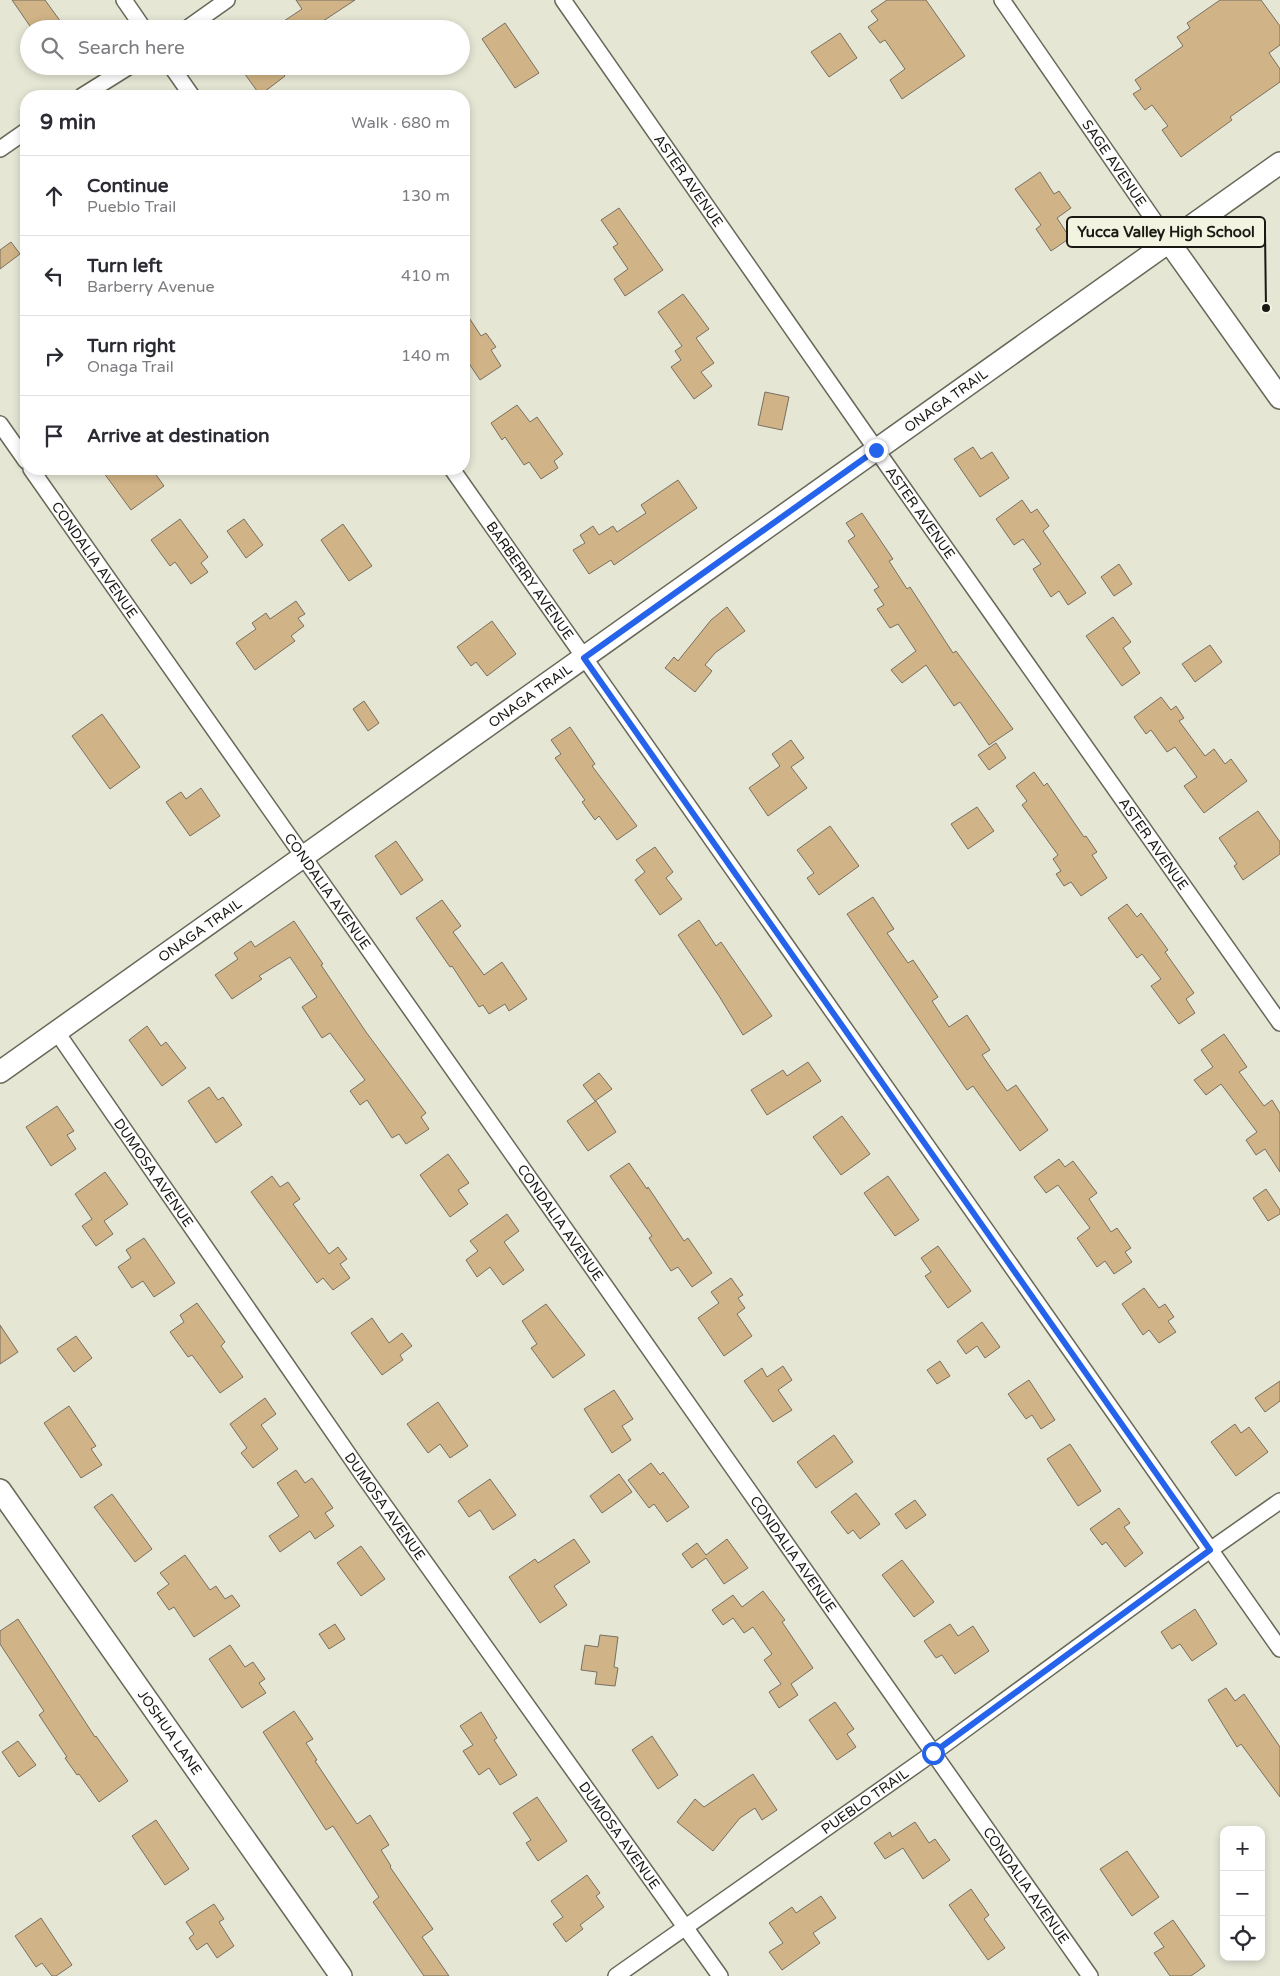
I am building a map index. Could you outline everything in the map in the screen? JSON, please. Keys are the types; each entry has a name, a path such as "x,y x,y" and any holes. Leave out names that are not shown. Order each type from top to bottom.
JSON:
{"street":[{"path":"124,0 138,20"},
{"path":"199,20 227,0"},
{"name":"ASTER AVENUE","path":"563,0 876,450 1280,1023"},
{"name":"SAGE AVENUE","path":"1002,0 1169,242 1280,398"},
{"path":"92,90 116,75"},
{"path":"177,75 188,90"},
{"path":"0,149 20,135"},
{"name":"ONAGA TRAIL","path":"0,1072 1280,163"},
{"path":"0,424 20,453"},
{"name":"CONDALIA AVENUE","path":"35,475 1090,1976"},
{"name":"BARBERRY AVENUE","path":"456,475 1280,1649"},
{"name":"DUMOSA AVENUE","path":"56,1031 362,1474 720,1976"},
{"name":"JOSHUA LANE","path":"0,1490 341,1976"},
{"name":"PUEBLO TRAIL","path":"616,1976 933,1753 1280,1500"}],"building":[{"path":"12,0 45,0 59,20 26,20"},
{"path":"296,0 355,0 325,20 286,20 302,9"},
{"path":"887,0 926,0 965,56 902,99 890,80 905,69 885,40 880,43 868,27 878,20 871,11"},
{"path":"1220,0 1261,0 1280,26 1280,45 1269,53 1280,69 1280,82 1230,117 1232,120 1181,157 1162,130 1168,126 1152,105 1145,110 1133,94 1141,89 1135,80 1183,46 1177,37 1190,28 1187,23"},
{"path":"505,23 539,73 515,88 482,39"},
{"path":"840,33 857,58 829,77 811,52"},
{"path":"246,75 285,76 267,90 256,90"},
{"path":"1040,172 1054,194 1059,191 1071,208 1057,218 1070,238 1051,251 1036,229 1041,225 1015,189"},
{"path":"619,208 663,270 625,296 614,279 628,269 613,247 618,244 601,220"},
{"path":"11,242 20,254 0,269 0,250"},
{"path":"683,294 709,329 696,338 714,363 701,372 712,386 694,399 671,367 681,360 675,351 682,346 658,312"},
{"path":"470,319 481,336 486,333 496,347 491,350 501,366 480,380 470,365"},
{"path":"765,392 789,397 782,430 758,425"},
{"path":"517,405 530,422 537,417 563,454 554,461 558,468 541,479 529,462 524,465 505,437 502,440 491,423"},
{"path":"973,447 981,459 992,452 1009,478 980,497 954,459"},
{"path":"105,475 156,475 164,486 131,510"},
{"path":"678,480 697,508 614,565 611,560 589,574 573,550 585,543 580,535 593,526 599,535 613,526 617,532 646,513 641,505"},
{"path":"1022,500 1031,513 1037,509 1049,526 1043,531 1086,593 1068,605 1059,591 1051,597 1033,569 1041,564 1023,539 1014,545 996,519"},
{"path":"862,513 893,559 889,561 907,589 910,587 953,653 956,651 1013,729 989,745 960,702 954,706 926,665 902,683 891,670 916,651 898,624 890,628 877,609 884,605 874,590 879,587 848,541 855,536 846,523"},
{"path":"180,519 208,557 201,563 208,572 191,584 175,562 170,566 151,540"},
{"path":"244,519 263,545 246,558 227,531"},
{"path":"343,524 372,566 349,581 321,540"},
{"path":"1119,564 1132,584 1114,596 1101,577"},
{"path":"296,601 305,614 298,618 304,626 291,636 295,641 255,670 236,643 256,629 252,623 266,613 270,619"},
{"path":"727,607 745,631 715,653 705,665 712,671 695,692 665,668 674,657 678,661 711,620"},
{"path":"1113,617 1131,642 1123,648 1140,673 1122,686 1086,636"},
{"path":"492,621 516,654 487,676 476,662 471,666 457,647"},
{"path":"1210,645 1222,662 1195,682 1182,664"},
{"path":"1161,697 1171,710 1176,706 1184,718 1179,721 1205,756 1214,749 1225,764 1231,759 1247,781 1204,813 1184,786 1197,777 1175,747 1167,752 1151,730 1146,734 1134,717"},
{"path":"364,701 379,723 368,731 353,709"},
{"path":"102,714 140,767 110,789 72,736"},
{"path":"570,727 595,764 592,766 637,826 617,840 599,816 595,820 582,802 585,800 555,758 561,754 551,740"},
{"path":"791,740 804,758 791,767 807,788 768,816 749,788 780,766 772,754"},
{"path":"996,743 1006,758 989,770 978,755"},
{"path":"1034,772 1044,786 1047,783 1084,837 1086,836 1097,852 1092,855 1107,878 1081,896 1071,882 1064,886 1056,874 1061,871 1053,859 1058,855 1022,805 1027,801 1016,786"},
{"path":"201,788 220,816 190,836 166,802 181,792 186,799"},
{"path":"977,807 994,831 968,849 951,824"},
{"path":"1258,811 1280,842 1280,854 1243,880 1234,866 1237,864 1219,838"},
{"path":"830,826 859,866 819,895 807,878 814,873 797,850"},
{"path":"396,841 423,880 401,895 375,856"},
{"path":"655,847 673,872 666,878 682,899 660,915 635,880 645,872 636,860"},
{"path":"873,897 894,929 887,933 908,963 913,960 938,997 932,1001 949,1027 967,1015 990,1050 982,1055 1007,1091 1016,1085 1048,1130 1020,1151 973,1086 967,1090 847,914"},
{"path":"442,900 461,926 453,932 484,975 502,962 527,999 509,1011 505,1004 489,1014 483,1005 479,1007 452,966 450,967 416,918"},
{"path":"1127,904 1137,917 1141,913 1168,950 1165,952 1194,993 1186,999 1195,1013 1179,1024 1151,986 1161,979 1142,954 1137,958 1108,918"},
{"path":"699,920 716,946 721,942 772,1016 743,1035 678,935"},
{"path":"294,921 366,1032 426,1113 421,1117 429,1129 406,1144 399,1134 392,1138 367,1100 360,1105 350,1091 365,1080 330,1033 322,1038 302,1007 317,997 290,957 259,976 262,979 232,999 215,975 238,959 234,953 251,941 255,947"},
{"path":"147,1026 161,1046 166,1042 186,1068 162,1086 129,1040"},
{"path":"1224,1034 1247,1067 1239,1072 1264,1106 1272,1100 1280,1113 1280,1172 1265,1149 1256,1155 1246,1140 1257,1132 1221,1084 1206,1095 1194,1080 1213,1067 1201,1050"},
{"path":"808,1062 821,1081 767,1115 751,1090 783,1070 787,1076"},
{"path":"599,1073 612,1089 595,1101 583,1085"},
{"path":"209,1087 218,1100 223,1097 242,1125 216,1143 188,1101"},
{"path":"596,1101 616,1132 588,1151 567,1121"},
{"path":"57,1106 74,1131 67,1135 76,1149 51,1166 26,1127"},
{"path":"842,1116 870,1154 841,1175 813,1137"},
{"path":"448,1154 469,1183 458,1190 468,1204 450,1217 420,1175"},
{"path":"1059,1159 1065,1167 1073,1161 1097,1193 1089,1199 1111,1232 1117,1228 1131,1248 1125,1252 1132,1262 1114,1274 1105,1261 1097,1267 1077,1238 1090,1228 1058,1185 1046,1193 1034,1177"},
{"path":"629,1163 647,1189 648,1187 684,1241 688,1238 712,1273 692,1287 678,1267 671,1271 649,1238 652,1236 610,1176"},
{"path":"105,1172 128,1204 104,1221 113,1234 96,1246 82,1226 92,1219 75,1194"},
{"path":"272,1176 280,1187 288,1182 300,1199 293,1204 329,1254 338,1247 347,1259 340,1264 350,1278 333,1290 323,1278 317,1283 251,1192"},
{"path":"888,1176 919,1220 895,1236 864,1193"},
{"path":"1266,1189 1280,1210 1280,1214 1268,1221 1253,1198"},
{"path":"507,1214 519,1231 504,1242 524,1270 503,1285 490,1267 477,1277 466,1260 478,1251 470,1241"},
{"path":"144,1238 175,1283 154,1297 143,1281 132,1288 118,1267 131,1258 126,1250"},
{"path":"938,1246 971,1291 948,1308 925,1276 931,1272 921,1258"},
{"path":"731,1278 743,1295 738,1298 745,1308 737,1314 752,1336 724,1356 698,1318 719,1303 711,1292"},
{"path":"1144,1288 1159,1308 1165,1304 1174,1317 1168,1321 1176,1332 1159,1343 1149,1330 1143,1335 1122,1304"},
{"path":"197,1303 225,1342 221,1346 243,1377 220,1393 192,1355 188,1357 170,1332 184,1322 180,1315"},
{"path":"546,1304 585,1355 553,1378 531,1348 537,1344 522,1321"},
{"path":"372,1318 389,1343 402,1333 412,1346 400,1355 403,1360 382,1375 351,1333"},
{"path":"982,1322 1000,1347 985,1358 977,1346 966,1354 957,1341"},
{"path":"0,1325 18,1352 0,1364"},
{"path":"76,1336 92,1358 74,1372 57,1349"},
{"path":"940,1361 950,1376 937,1384 927,1370"},
{"path":"783,1366 792,1380 778,1390 792,1410 773,1422 744,1381 762,1368 767,1377"},
{"path":"1029,1380 1055,1420 1041,1429 1032,1415 1026,1419 1008,1394"},
{"path":"1280,1381 1280,1401 1265,1412 1255,1398"},
{"path":"614,1390 633,1419 622,1426 631,1440 612,1453 584,1409"},
{"path":"265,1398 276,1414 261,1425 278,1449 253,1468 241,1453 247,1448 230,1424"},
{"path":"438,1402 468,1446 450,1458 440,1444 428,1453 407,1424"},
{"path":"69,1406 96,1446 91,1449 102,1465 81,1478 44,1423"},
{"path":"1235,1424 1241,1433 1249,1427 1268,1452 1236,1476 1211,1442"},
{"path":"834,1435 853,1462 816,1488 797,1462"},
{"path":"1070,1444 1101,1491 1078,1506 1047,1459"},
{"path":"651,1463 660,1475 663,1472 689,1507 667,1522 654,1504 649,1508 628,1480"},
{"path":"296,1470 305,1483 312,1478 333,1508 325,1513 334,1526 315,1539 310,1531 280,1552 269,1536 299,1516 277,1483"},
{"path":"619,1474 632,1492 602,1513 590,1496"},
{"path":"490,1479 516,1515 493,1530 480,1510 469,1517 458,1501"},
{"path":"856,1493 880,1524 860,1539 853,1530 848,1534 831,1512"},
{"path":"112,1494 152,1549 135,1562 94,1507"},
{"path":"915,1500 926,1515 906,1529 895,1514"},
{"path":"1119,1508 1130,1523 1124,1527 1143,1553 1125,1567 1106,1542 1102,1545 1090,1529"},
{"path":"574,1539 590,1562 554,1586 567,1605 540,1623 509,1577 535,1559 538,1563"},
{"path":"727,1539 748,1568 724,1584 706,1558 692,1568 682,1554 697,1543 706,1555"},
{"path":"361,1546 385,1579 361,1596 337,1563"},
{"path":"185,1555 210,1590 216,1586 225,1599 232,1595 240,1606 194,1637 174,1607 169,1610 157,1593 169,1584 160,1573"},
{"path":"902,1560 934,1602 914,1617 882,1575"},
{"path":"763,1591 785,1620 782,1622 813,1668 791,1684 798,1695 779,1708 769,1692 781,1684 764,1660 772,1654 753,1627 744,1633 733,1618 723,1625 712,1610 733,1595 742,1607"},
{"path":"1195,1609 1217,1644 1192,1661 1180,1644 1172,1649 1161,1632"},
{"path":"18,1619 95,1737 128,1781 99,1802 65,1758 67,1757 39,1715 44,1711 0,1644 0,1631"},
{"path":"335,1624 345,1639 329,1649 319,1634"},
{"path":"950,1624 958,1636 973,1626 989,1651 955,1674 942,1655 936,1658 924,1641"},
{"path":"600,1635 618,1637 614,1667 618,1668 615,1686 595,1684 597,1672 581,1670 585,1645 598,1647"},
{"path":"230,1645 245,1667 253,1662 265,1679 259,1683 266,1693 242,1708 209,1659"},
{"path":"1226,1688 1235,1701 1244,1694 1280,1747 1280,1797 1241,1744 1237,1747 1208,1700"},
{"path":"835,1702 854,1729 847,1734 856,1747 837,1760 809,1720"},
{"path":"294,1711 313,1739 306,1743 317,1760 315,1761 357,1824 370,1815 389,1845 381,1850 390,1867 433,1929 422,1937 449,1976 424,1976 373,1902 379,1897 333,1826 326,1830 263,1732"},
{"path":"481,1712 497,1738 494,1740 517,1775 500,1785 489,1768 479,1775 463,1751 473,1745 460,1726"},
{"path":"652,1736 678,1775 658,1789 632,1750"},
{"path":"18,1741 36,1765 19,1777 2,1752"},
{"path":"753,1774 777,1810 762,1820 755,1808 740,1818 713,1851 677,1822 695,1799 704,1807"},
{"path":"537,1797 567,1841 538,1861 526,1843 531,1840 513,1813"},
{"path":"156,1820 189,1869 165,1885 132,1836"},
{"path":"915,1822 929,1843 935,1839 950,1860 923,1879 903,1848 885,1859 874,1843 890,1832 892,1837"},
{"path":"1127,1851 1159,1897 1132,1916 1100,1869"},
{"path":"587,1875 600,1893 596,1896 604,1907 580,1925 583,1929 566,1942 553,1924 563,1917 551,1901"},
{"path":"971,1889 989,1915 984,1919 1005,1948 988,1960 949,1905"},
{"path":"821,1896 836,1918 813,1933 820,1943 782,1970 769,1952 783,1943 769,1923 792,1907 796,1913"},
{"path":"214,1904 224,1919 219,1922 234,1946 217,1958 207,1943 197,1950 189,1938 194,1934 186,1922"},
{"path":"41,1918 72,1965 56,1976 52,1976 42,1963 36,1967 15,1936"},
{"path":"1173,1920 1205,1966 1191,1976 1170,1976 1154,1953 1164,1947 1154,1933"}],"place":[{"name":"Yucca Valley High School","path":"1266,308"}],"route":[{"path":"876,450 584,658 1210,1550 933,1753"}]}
